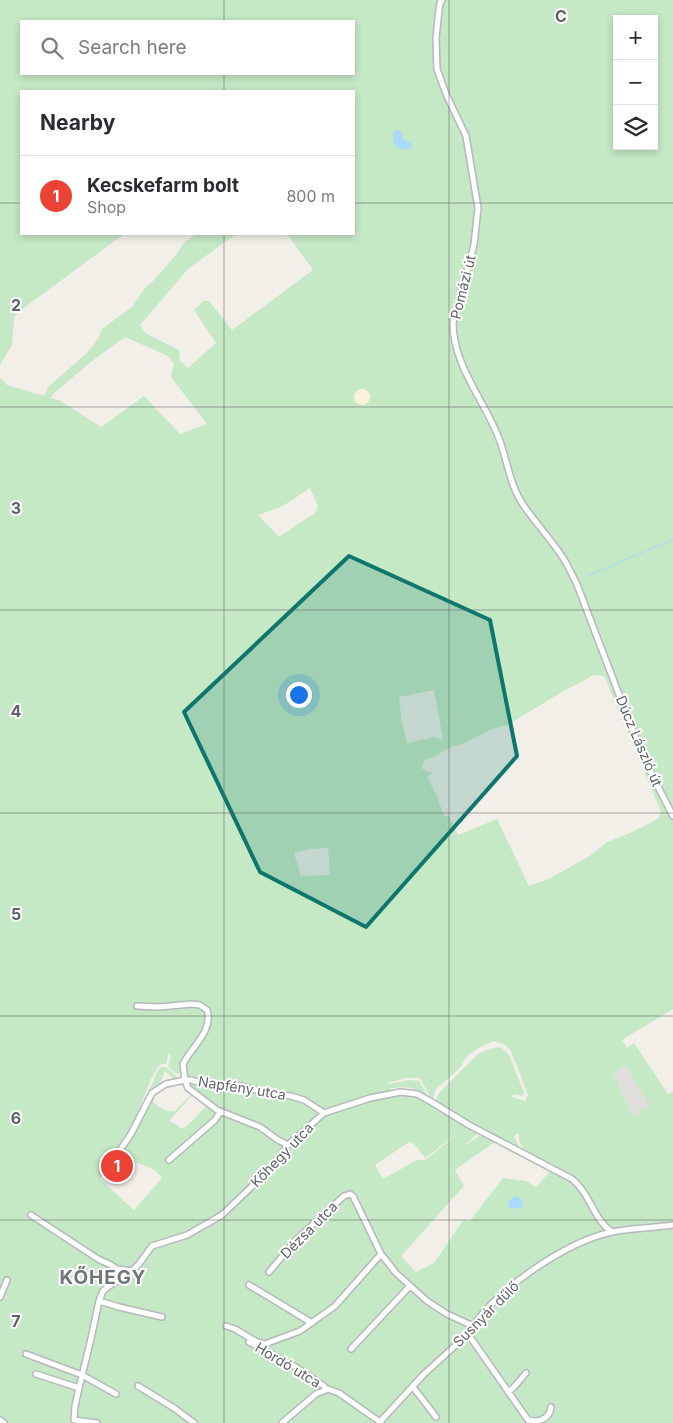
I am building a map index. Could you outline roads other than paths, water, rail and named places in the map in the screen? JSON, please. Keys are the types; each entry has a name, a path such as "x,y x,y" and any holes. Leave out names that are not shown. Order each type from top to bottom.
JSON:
{"street":[{"name":"Pomázi út","path":"442,0 436,37 436,68 466,136 478,208 474,246 453,324 453,336 468,375 498,435 509,475 522,502 566,562 576,582 608,665"},
{"name":"Dúcz László út","path":"608,665 636,739 673,816"},
{"name":"Napfény utca","path":"137,1006 159,1007 192,1004 200,1005 207,1010 208,1020 205,1029 195,1048 183,1064 184,1080 208,1085 240,1086 273,1094 291,1096 304,1100 324,1113"},
{"path":"112,1162 131,1134 152,1093 166,1084 184,1080 188,1088 220,1112 260,1127 288,1145"},
{"name":"Kőhegy utca","path":"74,1420 78,1388 99,1301 104,1291 132,1271 152,1246 186,1235 222,1215 271,1168 288,1145 324,1113 370,1098 401,1092 417,1094 469,1125 572,1179 582,1189 603,1224 612,1232"},
{"path":"169,1160 212,1123 220,1112"},
{"name":"Dézsa utca","path":"269,1272 296,1240 348,1194 352,1196 381,1254"},
{"path":"31,1215 117,1270 132,1271"},
{"name":"Susnyár dűlő","path":"380,1422 428,1370 468,1334 472,1326 506,1290 561,1252 612,1232 673,1225"},
{"path":"226,1326 235,1329 257,1344 266,1344 300,1331 335,1306 381,1254 396,1273 427,1301 447,1314 472,1326"},
{"path":"0,1297 7,1280"},
{"path":"249,1285 312,1323"},
{"path":"351,1349 410,1286"},
{"path":"99,1301 162,1318"},
{"path":"468,1334 529,1422 546,1418 550,1413 550,1407"},
{"name":"Hordó utca","path":"249,1342 257,1344 294,1366 324,1386 326,1390 333,1390 339,1393 380,1422"},
{"path":"26,1354 82,1375 116,1394"},
{"path":"508,1392 526,1373"},
{"path":"36,1374 78,1388"},
{"path":"138,1386 194,1423"},
{"path":"413,1387 436,1417"},
{"path":"282,1423 309,1400 326,1390"},
{"path":"0,1420 4,1423"},
{"path":"68,1423 74,1420 97,1423"}],"water":[{"path":"400,130 403,139 411,143 412,148 404,149 395,144 393,136 394,131"},
{"path":"514,1196 521,1199 523,1207 509,1208 508,1204"}],"waterway":[{"path":"588,576 673,539"}],"place":[{"name":"Kecskefarm bolt","path":"117,1166"}],"district":[{"name":"KŐHEGY","path":"103,1277"}]}
